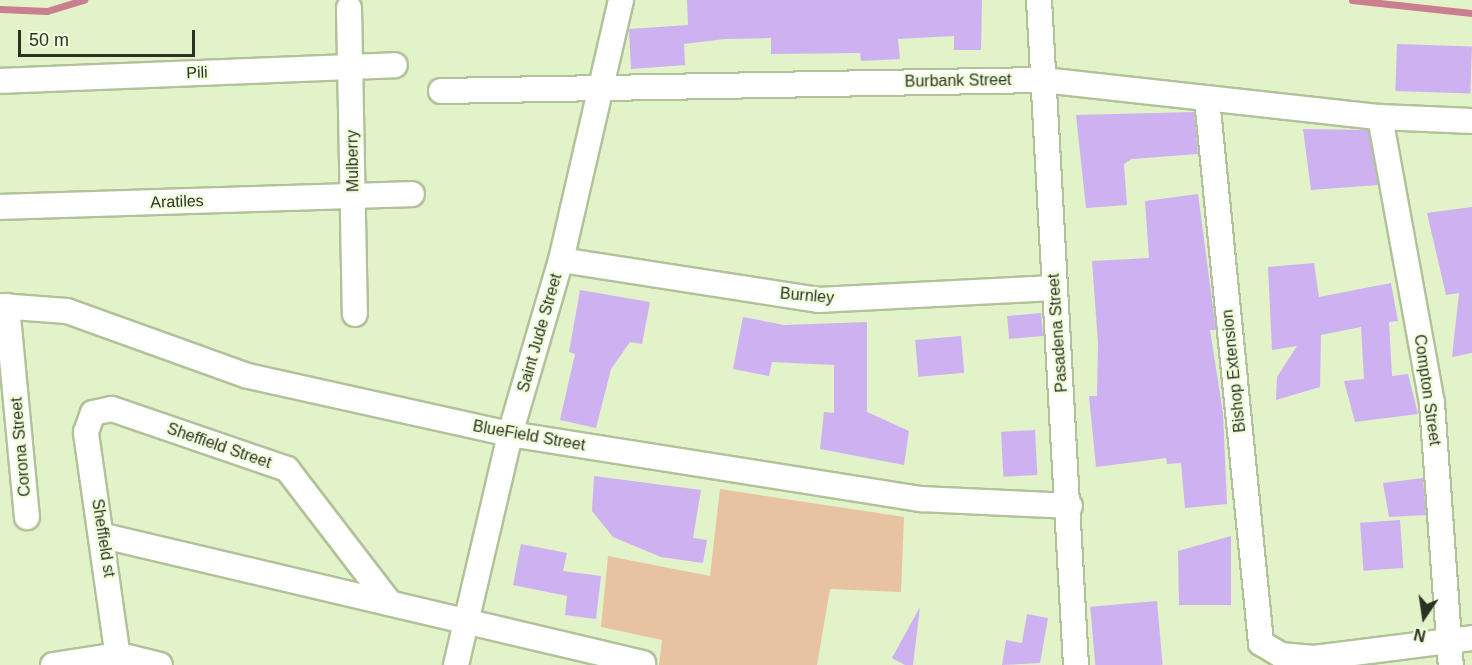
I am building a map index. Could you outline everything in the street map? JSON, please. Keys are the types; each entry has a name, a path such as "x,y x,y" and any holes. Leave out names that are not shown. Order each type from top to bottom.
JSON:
{"street":[{"name":"Saint Jude Street","path":"456,665 510,434 561,260 621,0"},
{"name":"Pasadena Street","path":"1040,0 1042,80 1054,288 1070,506 1076,665"},
{"name":"Mulberry","path":"350,8 355,314"},
{"name":"Pili","path":"0,81 395,65"},
{"name":"Burbank Street","path":"441,91 602,86 1042,80 1380,117 1472,121"},
{"name":"Bishop Extension","path":"1207,99 1261,643 1281,655 1314,658 1457,648"},
{"name":"Compton Street","path":"1380,117 1432,403 1457,648"},
{"name":"Aratiles","path":"0,207 412,194"},
{"name":"Burnley","path":"561,260 818,300 1054,288"},
{"name":"BlueField Street","path":"4,306 67,311 248,376 510,434 922,499 1070,506"},
{"name":"Corona Street","path":"4,306 27,517"},
{"name":"Sheffield Street","path":"93,413 112,409 287,470 390,603"},
{"name":"Sheffield st","path":"93,413 86,432 104,536 119,660"},
{"path":"104,536 390,603 603,659 643,663"},
{"path":"53,665 119,660 160,665"}],"shaded area":[{"path":"720,489 904,517 901,592 830,589 817,665 659,665 662,640 601,627 608,556 710,576"}],"building":[{"path":"687,0 982,0 981,50 954,50 954,36 898,39 900,59 861,61 860,53 771,54 771,38 725,39 684,44 685,65 631,69 629,29 688,25"},
{"path":"1397,44 1472,47 1470,94 1395,91"},
{"path":"1194,112 1198,154 1132,159 1124,164 1127,205 1086,208 1076,115"},
{"path":"1303,129 1368,130 1378,185 1311,190"},
{"path":"1198,194 1216,330 1210,330 1223,413 1227,504 1185,508 1181,463 1167,464 1166,458 1096,467 1089,396 1097,396 1098,343 1092,261 1149,258 1145,201"},
{"path":"1472,207 1472,353 1452,357 1459,293 1446,295 1427,213"},
{"path":"1314,263 1319,297 1391,283 1398,321 1389,322 1392,376 1408,374 1418,414 1355,422 1344,381 1364,379 1361,327 1321,335 1320,387 1276,400 1277,377 1297,346 1272,350 1268,267"},
{"path":"580,290 650,302 642,344 630,342 611,369 596,428 560,420 575,354 569,352"},
{"path":"1041,313 1043,336 1009,339 1007,316"},
{"path":"743,317 784,325 867,322 867,412 909,431 904,465 820,449 824,412 834,413 834,365 772,362 769,376 733,369"},
{"path":"961,336 964,373 918,377 915,340"},
{"path":"1035,430 1037,475 1003,477 1001,432"},
{"path":"594,476 701,490 693,538 707,540 703,563 661,557 613,537 592,511"},
{"path":"1423,478 1426,515 1389,517 1383,483"},
{"path":"1400,520 1403,568 1363,571 1360,523"},
{"path":"1231,536 1231,605 1179,605 1178,551"},
{"path":"521,544 567,553 563,571 601,576 596,619 565,615 567,596 513,585"},
{"path":"1157,601 1163,665 1095,665 1090,607"},
{"path":"920,607 913,665 905,665 892,658"},
{"path":"1027,614 1048,618 1040,663 1002,665 1006,640 1022,643"}],"waterway":[{"path":"0,9 47,11 84,0"},
{"path":"1352,0 1472,13"}]}
